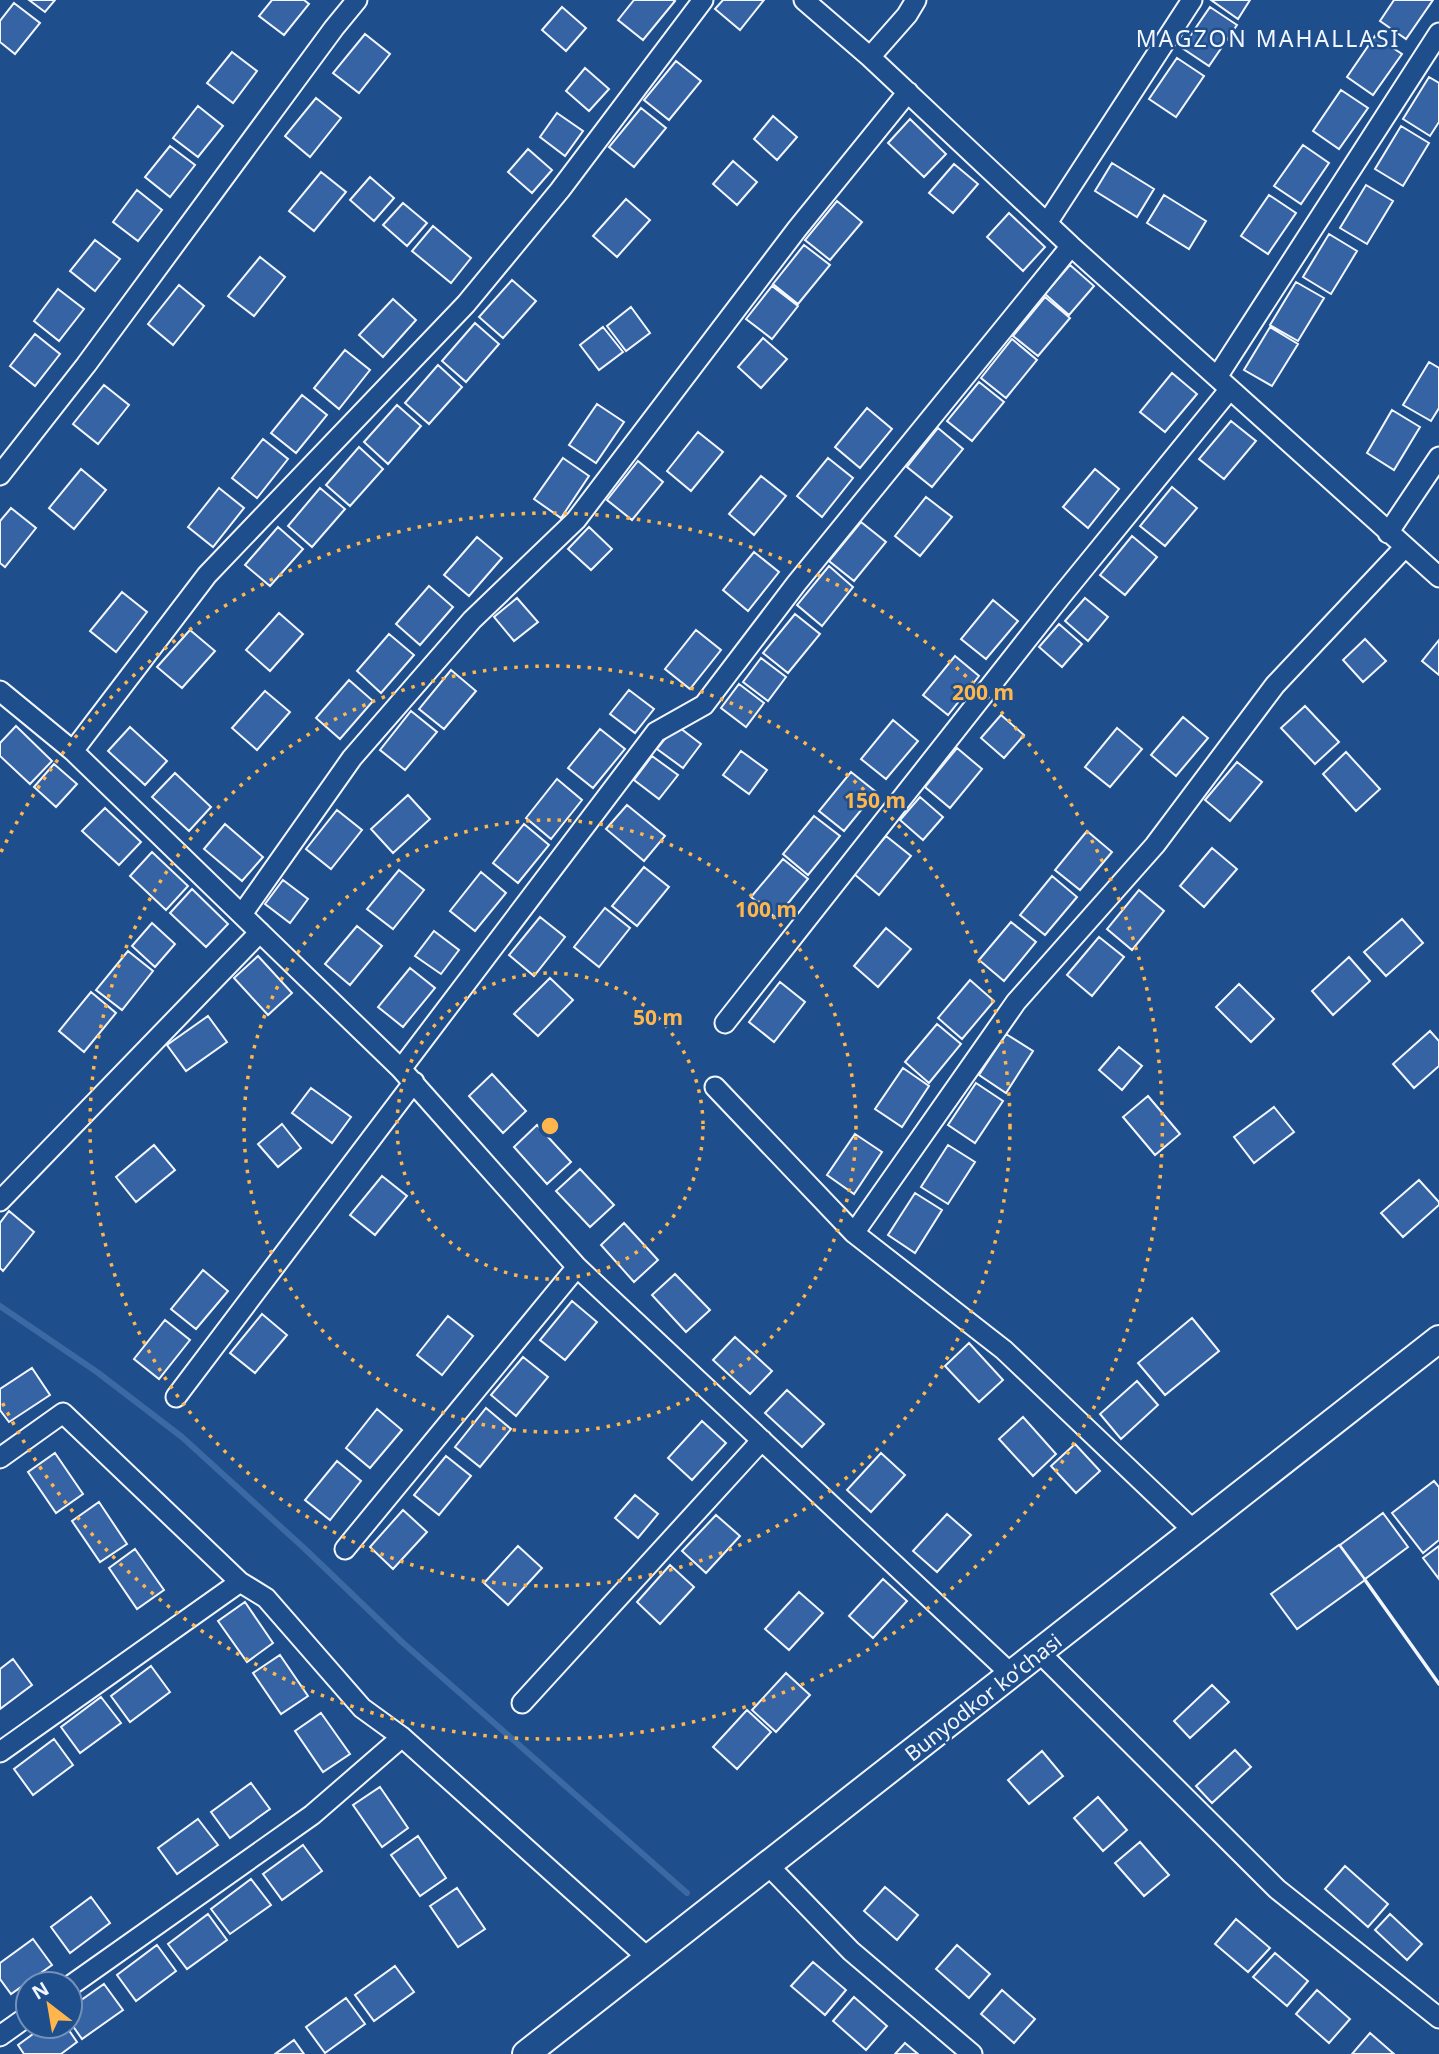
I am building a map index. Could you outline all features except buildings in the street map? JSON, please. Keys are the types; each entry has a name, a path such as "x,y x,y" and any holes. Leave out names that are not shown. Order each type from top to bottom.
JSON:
{"main road":[{"name":"Bunyodkor koʻchasi","path":"526,2054 1439,1339"}],"street":[{"path":"0,475 86,365 317,50 357,0"},
{"path":"73,751 207,575 466,304 560,190 703,0"},
{"path":"804,0 908,92 1070,246 1439,577"},
{"path":"870,57 907,15 916,0"},
{"path":"1047,223 1192,0"},
{"path":"725,1023 1062,595 1224,383 1439,33"},
{"path":"242,914 352,758 472,620 576,520 797,229 908,92"},
{"path":"176,1397 656,732 704,705 796,584 1070,246"},
{"path":"1388,533 1439,457"},
{"path":"854,1233 1016,1002 1155,845 1275,685 1404,548"},
{"path":"0,691 73,751 407,1076 577,1267 1011,1674"},
{"path":"0,1201 260,932"},
{"path":"715,1087 854,1233 1004,1350 1194,1531"},
{"path":"345,1549 577,1267"},
{"path":"0,1458 63,1413 240,1582 266,1598 362,1708 402,1737 648,1958"},
{"path":"522,1703 762,1440"},
{"path":"0,1752 240,1582"},
{"path":"1039,1652 1277,1889 1439,2018"},
{"path":"84,1976 312,1815 402,1737"},
{"path":"768,1865 851,1951 972,2054"}],"waterway":[{"path":"0,1306 97,1372 182,1437 402,1642 687,1893"}],"wall":[{"path":"1365,1580 1439,1684"}],"district":[{"name":"MAGZON MAHALLASI","path":"1268,38"}]}
